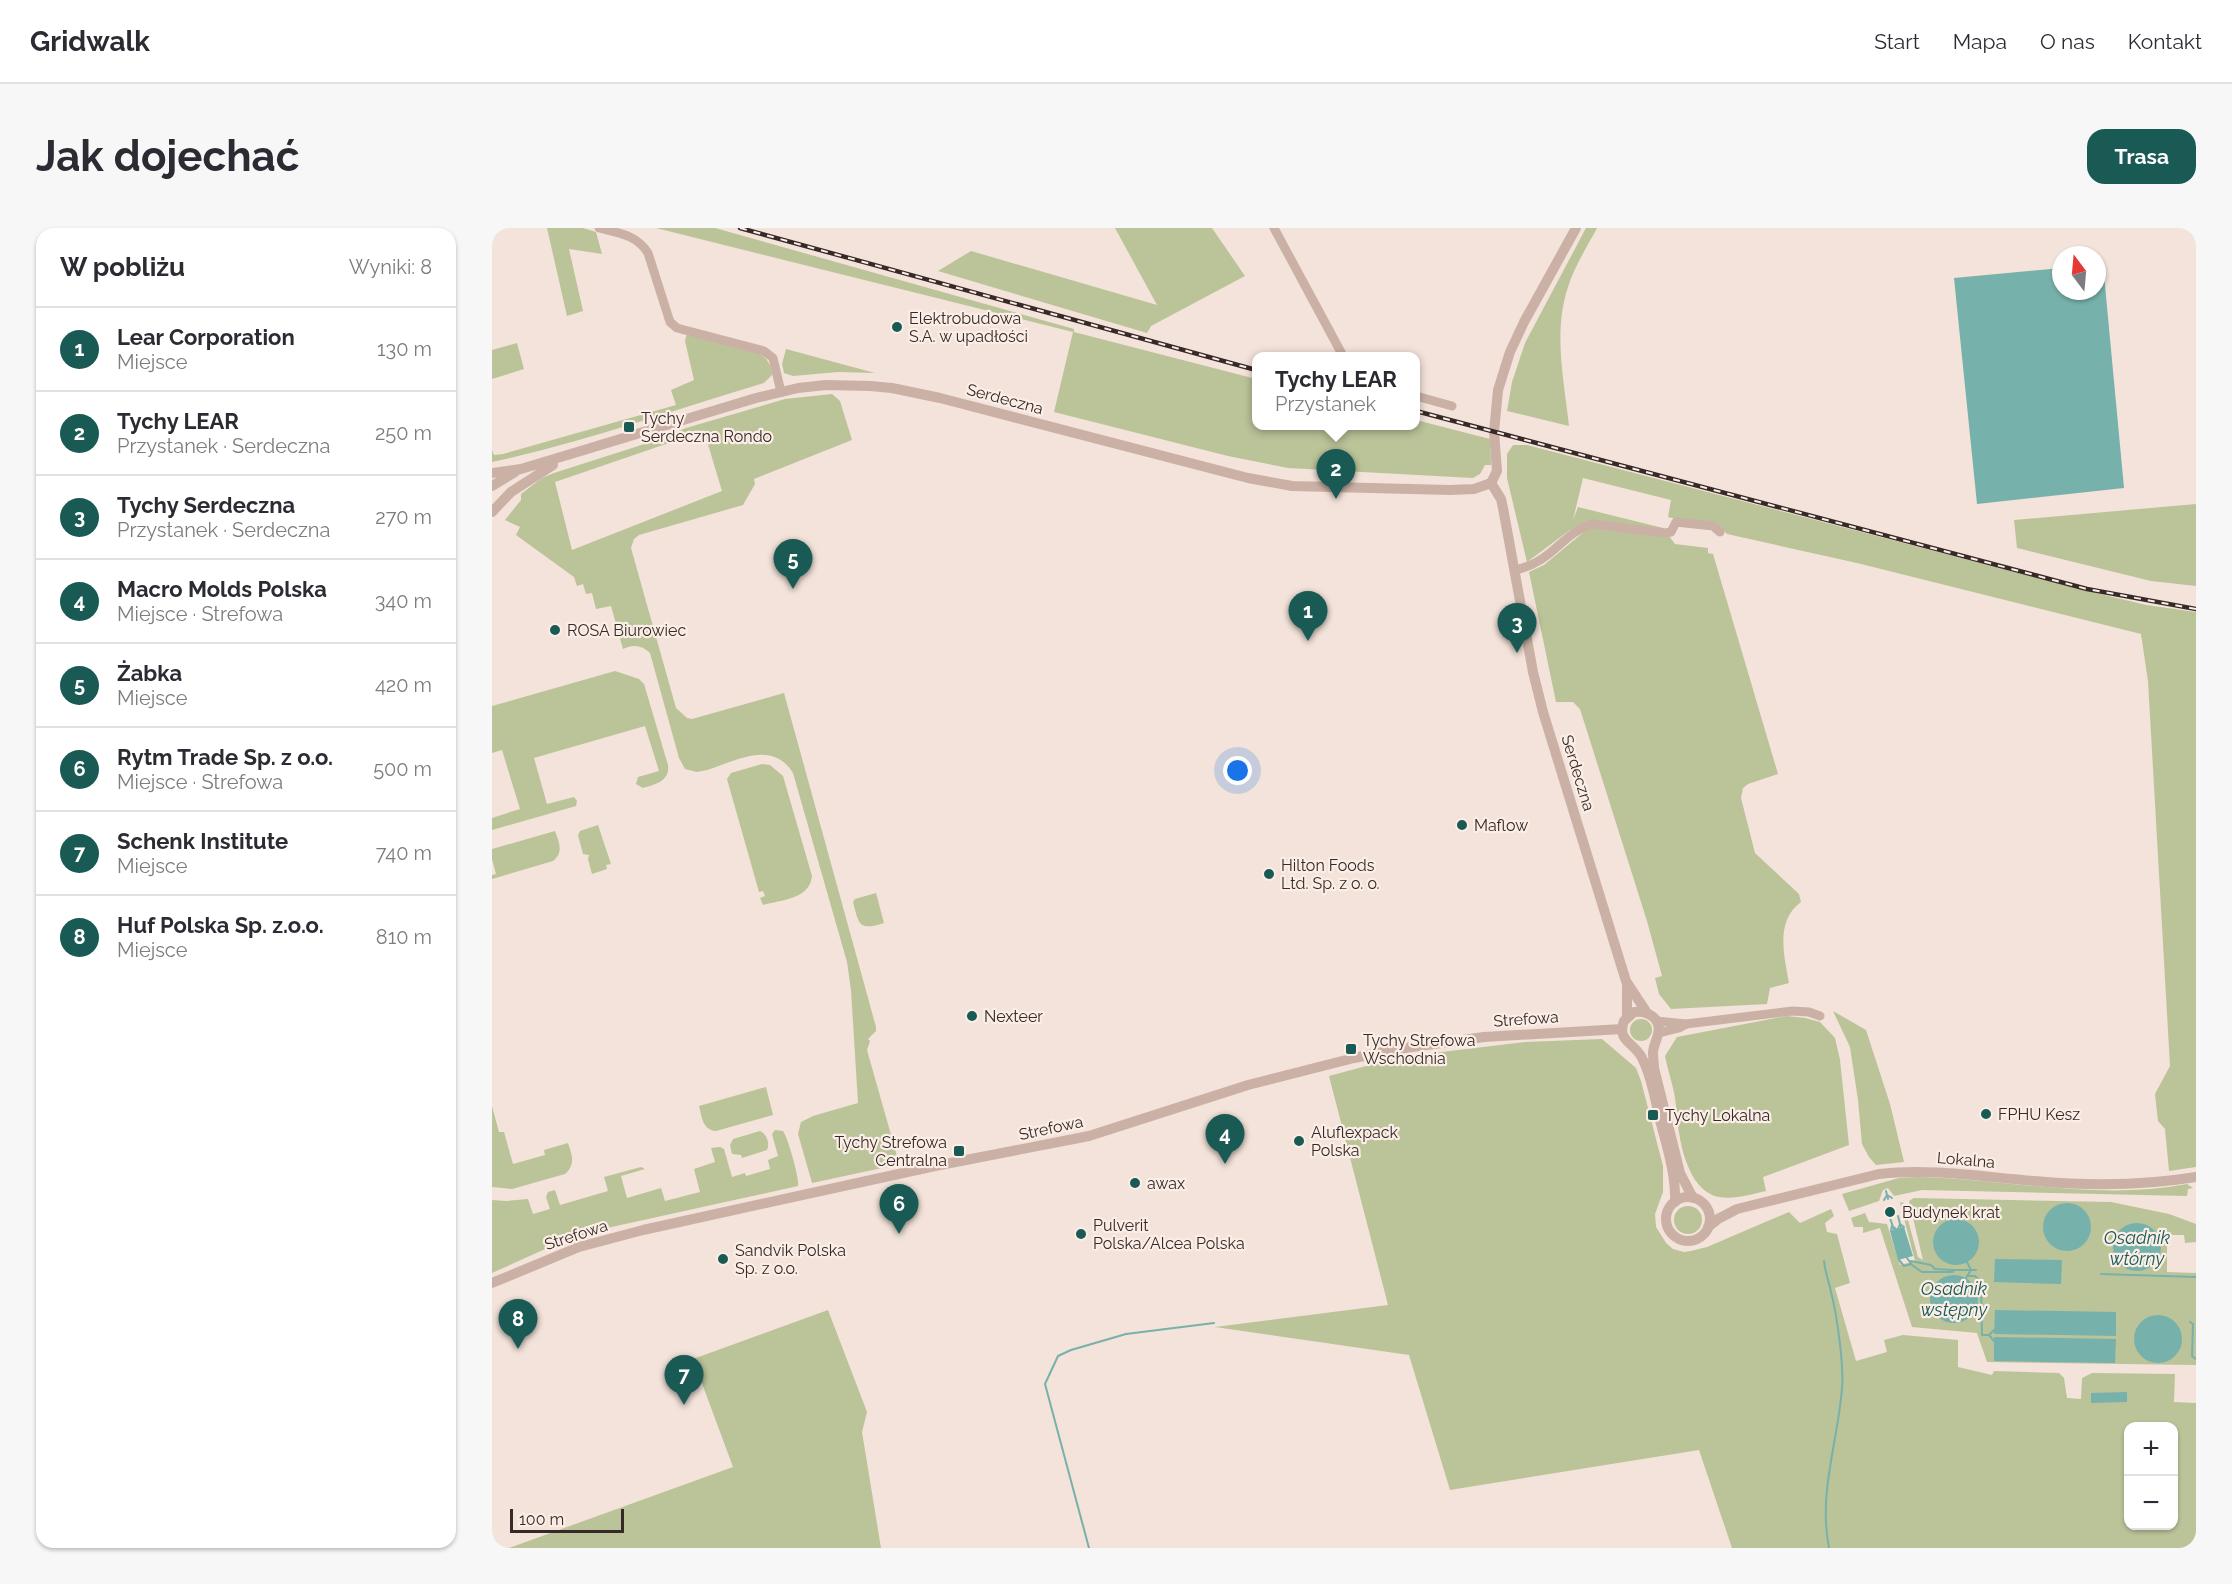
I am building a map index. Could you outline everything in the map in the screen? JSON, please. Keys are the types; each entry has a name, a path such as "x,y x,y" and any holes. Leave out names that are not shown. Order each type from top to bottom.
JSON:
{"street":[{"path":"599,228 631,237 642,244 648,253 670,322 677,328 764,351 773,358 781,392"},
{"path":"1274,228 1340,352"},
{"path":"1491,483 1497,471 1494,432 1498,390 1510,352 1575,228"},
{"name":"Serdeczna","path":"580,451 781,392 826,385 870,386 901,389 940,398 1248,478 1292,486 1450,490 1474,489 1491,483 1501,499 1533,672 1543,712 1626,981 1627,1017"},
{"path":"1420,397 1452,406"},
{"path":"492,486 521,470 580,451"},
{"path":"492,513 511,492 527,480 580,451"},
{"path":"492,473 521,470"},
{"path":"1515,570 1531,567 1581,528 1592,524 1665,533 1671,532 1676,522 1713,526 1720,532"},
{"name":"Serdeczna","path":"1626,981 1647,1012"},
{"path":"1675,1202 1672,1170 1653,1088 1642,1057 1636,1048 1624,1039 1622,1029 1627,1017 1634,1012 1647,1012 1656,1021 1686,1024 1792,1011 1809,1012 1820,1016"},
{"path":"1656,1021 1654,1068 1680,1173 1693,1198 1705,1206 1709,1214 1708,1227 1701,1236 1696,1239 1683,1240 1673,1234 1666,1218 1675,1202 1680,1199 1693,1198"},
{"path":"1636,1048 1646,1048 1657,1037 1686,1024"},
{"name":"Strefowa","path":"492,1283 579,1247 643,1230 935,1166 1089,1136 1248,1085 1347,1059 1484,1037 1622,1029"},
{"name":"Lokalna","path":"1708,1227 1737,1209 1879,1174 1931,1172 2087,1185 2147,1184 2196,1177"},
{"name":"Lokalna","path":"1705,1206 1737,1209"}],"green space":[{"path":"547,228 583,228 596,232 602,254 569,249 583,311 567,316"},
{"path":"656,228 715,228 1074,329 1074,332 1252,378 1252,430 1420,430 1420,421 1490,439 1491,465 1485,465 1480,474 1473,478 1288,468 1228,456 1054,412 1073,332"},
{"path":"1115,228 1212,228 1245,276 1151,326 1147,333 938,271 971,251 1157,305"},
{"path":"1586,228 1597,228 1571,280 1561,321 1561,356 1569,426 1507,411 1512,382 1525,343"},
{"path":"687,333 742,346 757,352 768,362 772,375 764,383 629,425 492,462 492,450 494,455 503,454 676,405 671,390 694,380 685,341"},
{"path":"517,343 524,369 492,379 492,350"},
{"path":"786,349 875,373 838,372 793,376 784,373 782,364"},
{"path":"832,394 840,401 852,440 754,479 755,484 743,505 639,535 634,539 631,548 676,708 687,718 692,719 784,693 876,1027 876,1031 868,1039 870,1041 867,1050 897,1156 896,1165 812,1183 798,1134 801,1122 813,1116 858,1103 851,990 847,962 793,773 775,757 764,755 741,758 697,772 685,769 679,758 650,653 637,646 623,649 611,606 596,609 592,593 586,594 583,584 577,586 574,577 516,535 520,527 505,520 521,500 521,494 542,478 657,440 686,428 785,399","holes":["704,431 722,491 572,550 555,482"]},
{"path":"1513,445 1527,445 2088,591 2146,605 2196,612 2196,1167 2169,1171 2165,1129 2158,1121 2155,1094 2170,1066 2148,681 2141,634 1857,563 1727,534 1714,524 1668,517 1671,500 1583,478 1573,520 1578,507 1663,528 1675,544 1708,548 1708,553 1713,554 1778,774 1748,784 1743,788 1741,798 1755,853 1799,894 1801,902 1787,919 1784,929 1784,950 1789,983 1770,988 1767,1004 1671,1009 1659,994 1655,978 1662,976 1647,921 1580,709 1573,702 1556,702 1529,572 1544,565 1585,531 1570,530 1527,562 1507,478 1507,454"},
{"path":"2196,504 2196,586 2151,581 2017,548 2014,520"},
{"path":"615,671 639,679 644,684 668,765 667,775 657,783 643,788 636,784 638,777 659,771 645,726 534,758 547,804 574,797 577,801 576,806 492,830 492,818 520,809 502,750 492,753 492,706"},
{"path":"762,764 770,765 783,776 812,876 806,890 800,894 763,905 760,898 765,896 763,891 759,892 727,779 731,773"},
{"path":"598,825 611,864 606,865 607,869 592,874 589,855 583,854 578,835 580,831"},
{"path":"555,831 560,850 553,861 492,879 492,875 496,874 492,849"},
{"path":"876,893 884,923 865,926 859,921 853,902 855,899"},
{"path":"1833,1011 1866,1030 1890,1104 1904,1162 1876,1165 1862,1144 1850,1047"},
{"path":"1787,1016 1820,1022 1835,1038 1840,1060 1849,1145 1763,1177 1766,1191 1737,1197 1719,1197 1707,1192 1691,1173 1682,1145 1665,1056 1677,1037"},
{"path":"1637,1019 1645,1019 1652,1026 1652,1034 1645,1041 1637,1041 1630,1034 1630,1026"},
{"path":"1602,1039 1636,1068 1641,1081 1663,1166 1663,1192 1655,1214 1656,1227 1666,1243 1673,1249 1691,1251 1707,1247 1789,1212 1800,1223 1831,1209 1834,1216 1825,1223 1827,1232 1837,1234 1850,1283 1835,1288 1856,1361 1887,1352 1884,1340 1903,1335 1958,1340 1958,1367 1992,1375 1994,1371 2059,1373 2064,1378 2067,1398 2081,1399 2082,1378 2092,1373 2175,1374 2174,1402 2196,1403 2196,1548 1732,1548 1699,1450 1450,1490 1409,1355 1215,1327 1388,1305 1329,1076 1400,1057 1525,1042"},
{"path":"766,1087 773,1115 716,1131 708,1128 704,1123 699,1106"},
{"path":"492,1106 499,1132 504,1132 513,1164 545,1155 544,1150 568,1143 572,1159 571,1167 565,1174 512,1189 492,1187"},
{"path":"775,1130 783,1131 785,1135 798,1186 607,1228 543,1250 492,1273 492,1200 528,1199 533,1214 550,1209 546,1197 548,1192 555,1190 560,1205 608,1191 604,1177 641,1167 645,1169 621,1176 627,1198 661,1188 665,1201 700,1192 694,1169 715,1162 711,1148 724,1149 732,1177 745,1173 746,1176 770,1169 768,1160 778,1156 772,1134"},
{"path":"760,1131 767,1139 767,1150 742,1158 741,1155 732,1154 730,1145 733,1139"},
{"path":"1917,1177 2086,1190 2154,1189 2187,1184 2193,1188 2188,1189 2187,1196 1922,1190 1894,1196 1888,1188 1883,1190 1879,1201 1849,1211 1842,1194 1899,1178"},
{"path":"1914,1198 2111,1202 2169,1214 2196,1224 2196,1242 2185,1243 2184,1235 2167,1235 2167,1272 2196,1273 2196,1365 1987,1362 1977,1333 1912,1327 1880,1228 1863,1233 1863,1227 1854,1227 1851,1218 1865,1213 1869,1222 1887,1224 1900,1265 1915,1261 1900,1203 1903,1202 1918,1257 1923,1260 1909,1201"},
{"path":"1688,1206 1698,1210 1702,1220 1698,1230 1688,1234 1678,1230 1674,1220 1678,1210"},
{"path":"828,1310 867,1412 862,1432 881,1548 509,1548 733,1467 693,1359"}],"water":[{"path":"2052,269 2052,300 2106,300 2106,296 2124,488 1977,504 1954,278"},
{"name":"Osadnik wtórny","path":"2067,1203 2084,1210 2091,1227 2084,1244 2067,1251 2050,1244 2043,1227 2050,1210"},
{"name":"Osadnik wstępny","path":"1956,1219 1972,1226 1979,1242 1972,1258 1956,1265 1940,1258 1933,1242 1940,1226"},
{"name":"Osadnik wtórny","path":"2137,1223 2154,1230 2161,1247 2154,1264 2137,1271 2120,1264 2113,1247 2120,1230"},
{"path":"1904,1227 1913,1256 1898,1260 1890,1231"},
{"path":"1995,1259 2062,1260 2061,1284 1994,1282"},
{"name":"Osadnik wstępny","path":"1954,1275 1971,1282 1978,1299 1971,1316 1954,1323 1937,1316 1930,1299 1937,1282"},
{"path":"1995,1310 2116,1312 2116,1336 1994,1334"},
{"name":"Osadnik wtórny","path":"2158,1315 2175,1322 2182,1339 2175,1356 2158,1363 2141,1356 2134,1339 2141,1322"},
{"path":"1994,1337 2116,1339 2115,1363 1994,1361"},
{"path":"2127,1392 2127,1402 2091,1403 2091,1393"}],"waterway":[{"path":"1884,1200 1887,1195 1886,1191"},
{"path":"1888,1199 1887,1195 1892,1198"},
{"path":"1898,1216 1901,1228"},
{"path":"1890,1218 1894,1230"},
{"path":"1898,1229 1900,1224 1904,1227"},
{"path":"1891,1231 1892,1226 1896,1229"},
{"path":"1907,1258 1922,1272 1953,1272 1953,1270 1935,1269 1931,1265 1911,1261"},
{"path":"1899,1260 1904,1266 1911,1264"},
{"path":"1824,1261 1838,1326 1842,1378 1840,1408 1827,1487 1826,1528 1829,1548"},
{"path":"1966,1278 1971,1270 1967,1262"},
{"path":"1953,1270 1976,1270"},
{"path":"2101,1274 2196,1277"},
{"path":"1968,1276 1975,1276 1981,1282 1982,1335 1989,1335 1994,1330"},
{"path":"2190,1322 2193,1324 2192,1356 2196,1359"},
{"path":"1089,1548 1045,1384 1058,1356 1126,1334 1214,1323"},
{"path":"1989,1335 1994,1341"}],"railway":[{"path":"740,228 1252,369"},
{"path":"1420,412 2087,589 2196,609"}],"place":[{"name":"Elektrobudowa S.A. w upadłości","path":"897,327"},
{"name":"Tychy Serdeczna Rondo","path":"629,427"},
{"name":"Tychy LEAR","path":"1336,499"},
{"name":"Żabka","path":"793,589"},
{"name":"ROSA Biurowiec","path":"555,630"},
{"name":"Lear Corporation","path":"1308,641"},
{"name":"Tychy Serdeczna","path":"1517,653"},
{"name":"Maflow","path":"1462,825"},
{"name":"Hilton Foods Ltd. Sp. z o. o.","path":"1269,874"},
{"name":"Nexteer","path":"972,1016"},
{"name":"Tychy Strefowa Wschodnia","path":"1351,1049"},
{"name":"FPHU Kesz","path":"1986,1114"},
{"name":"Tychy Lokalna","path":"1653,1115"},
{"name":"Aluflexpack Polska","path":"1299,1141"},
{"name":"Tychy Strefowa Centralna","path":"959,1151"},
{"name":"Macro Molds Polska","path":"1225,1164"},
{"name":"awax","path":"1135,1183"},
{"name":"Budynek krat","path":"1890,1212"},
{"name":"Rytm Trade Sp. z o.o.","path":"899,1234"},
{"name":"Pulverit Polska/Alcea Polska","path":"1081,1234"},
{"name":"Sandvik Polska Sp. z o.o.","path":"723,1259"},
{"name":"Huf Polska Sp. z.o.o.","path":"518,1349"},
{"name":"Schenk Institute","path":"684,1405"}]}
